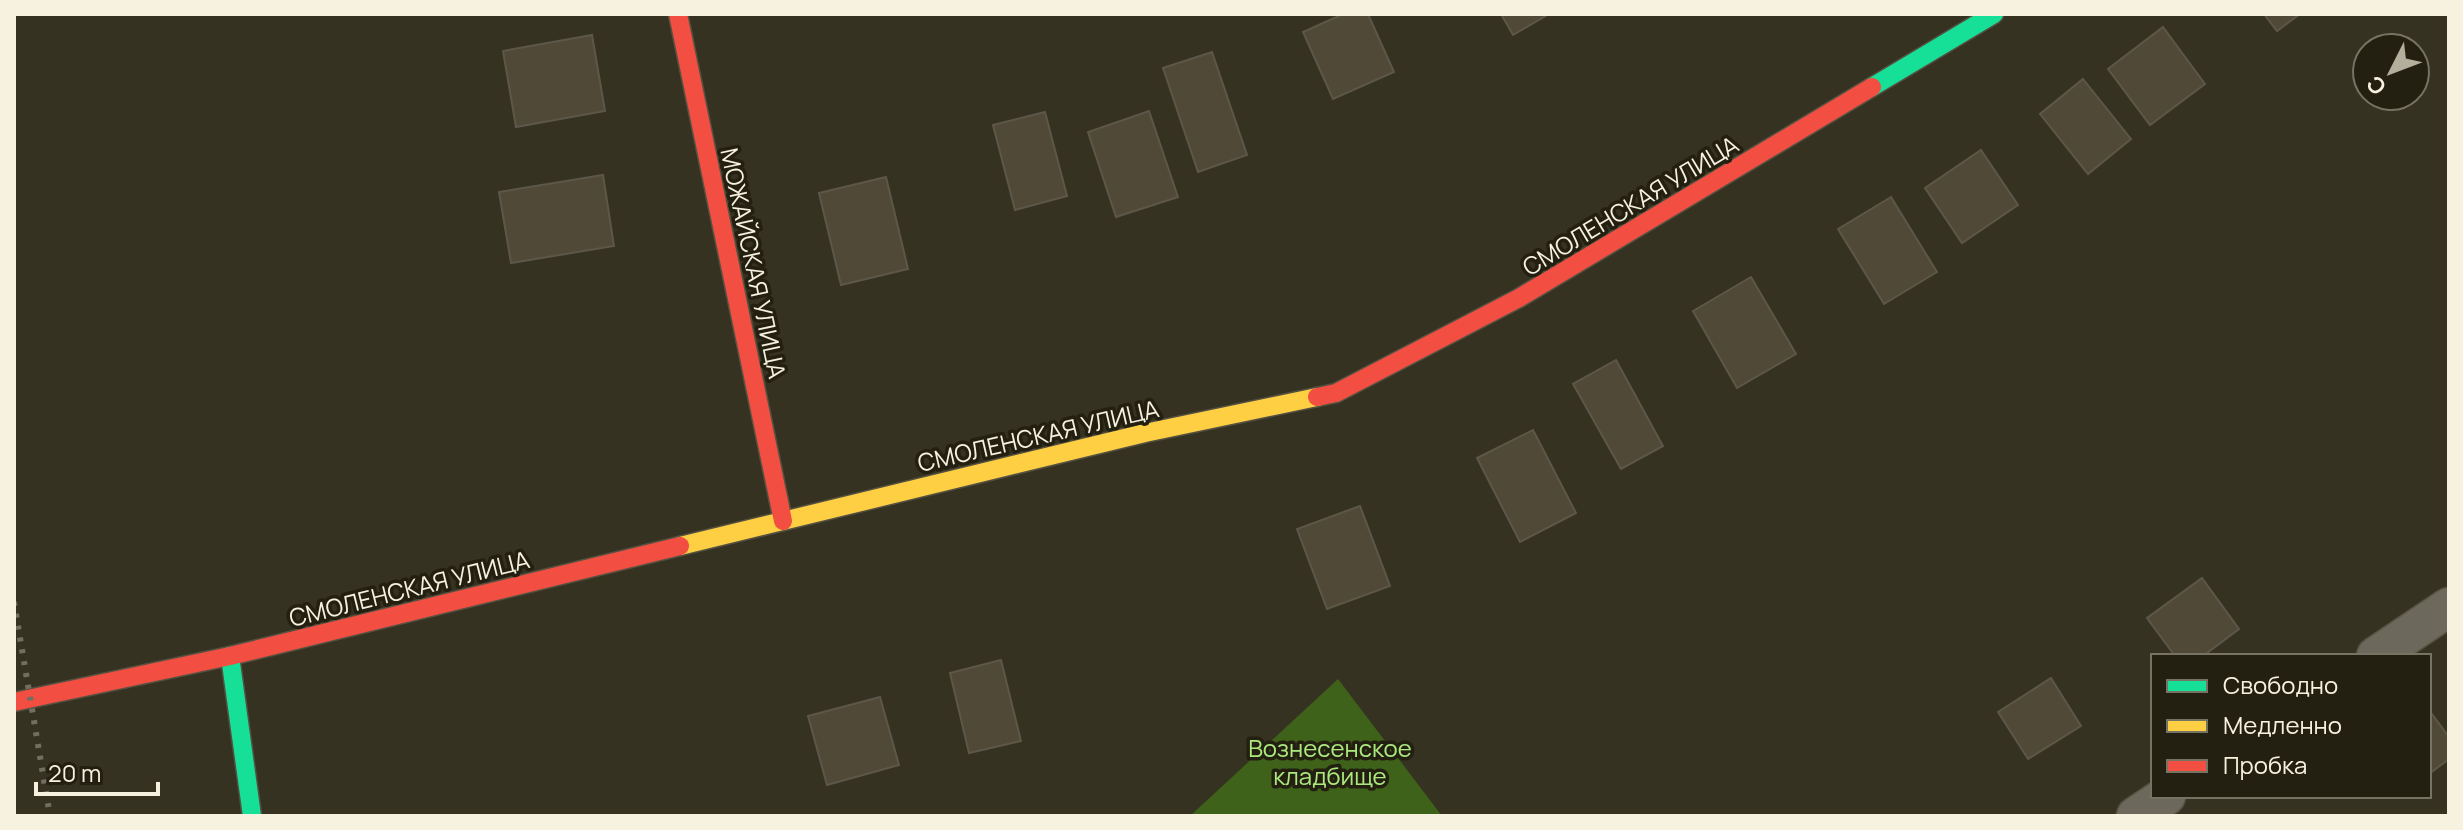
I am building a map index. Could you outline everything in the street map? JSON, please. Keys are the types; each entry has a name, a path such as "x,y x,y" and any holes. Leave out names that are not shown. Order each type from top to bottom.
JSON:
{"street":[{"name":"МОЖАЙСКАЯ УЛИЦА","path":"678,14 783,521"},
{"name":"СМОЛЕНСКАЯ УЛИЦА","path":"14,702 230,656 1145,433 1336,393 1519,298 1994,14"},
{"path":"2379,654 2449,607"},
{"path":"230,656 252,816"},
{"path":"2136,816 2163,798"}],"green space":[{"name":"Вознесенское кладбище","path":"1338,679 1442,816 1190,816"}],"building":[{"path":"1343,14 1368,14 1394,72 1333,99 1303,32"},
{"path":"1501,14 1549,14 1513,35"},
{"path":"2264,14 2300,14 2277,31"},
{"path":"2163,27 2205,84 2150,125 2108,69"},
{"path":"592,35 605,111 516,127 503,51"},
{"path":"1212,52 1247,155 1198,172 1163,68"},
{"path":"2083,79 2131,139 2088,174 2040,114"},
{"path":"1149,111 1178,197 1116,217 1088,132"},
{"path":"1045,112 1067,196 1015,210 993,125"},
{"path":"1981,150 2018,205 1962,243 1925,188"},
{"path":"603,175 614,246 511,263 499,192"},
{"path":"886,177 908,269 841,285 819,193"},
{"path":"1891,197 1937,272 1884,304 1838,229"},
{"path":"1751,277 1796,354 1737,388 1693,311"},
{"path":"1616,360 1663,446 1621,469 1573,384"},
{"path":"1533,430 1576,513 1520,542 1477,458"},
{"path":"1360,506 1390,586 1327,609 1297,529"},
{"path":"2202,578 2239,629 2206,654 2174,654 2147,618"},
{"path":"1001,660 1021,741 969,753 950,673"},
{"path":"2051,678 2081,726 2028,759 1998,712"},
{"path":"880,697 899,765 827,785 808,716"},
{"path":"2431,713 2449,737 2449,759 2431,772"}],"railway":[{"path":"14,602 50,816"}],"traffic: fast":[{"path":"1872,87 1994,14"},
{"path":"230,656 252,816"}],"traffic: slow":[{"path":"680,546 1145,433 1317,397"}],"traffic: jam":[{"path":"678,14 783,521"},
{"path":"1317,397 1336,393 1519,298 1872,87"},
{"path":"14,702 230,656 680,546"}]}
